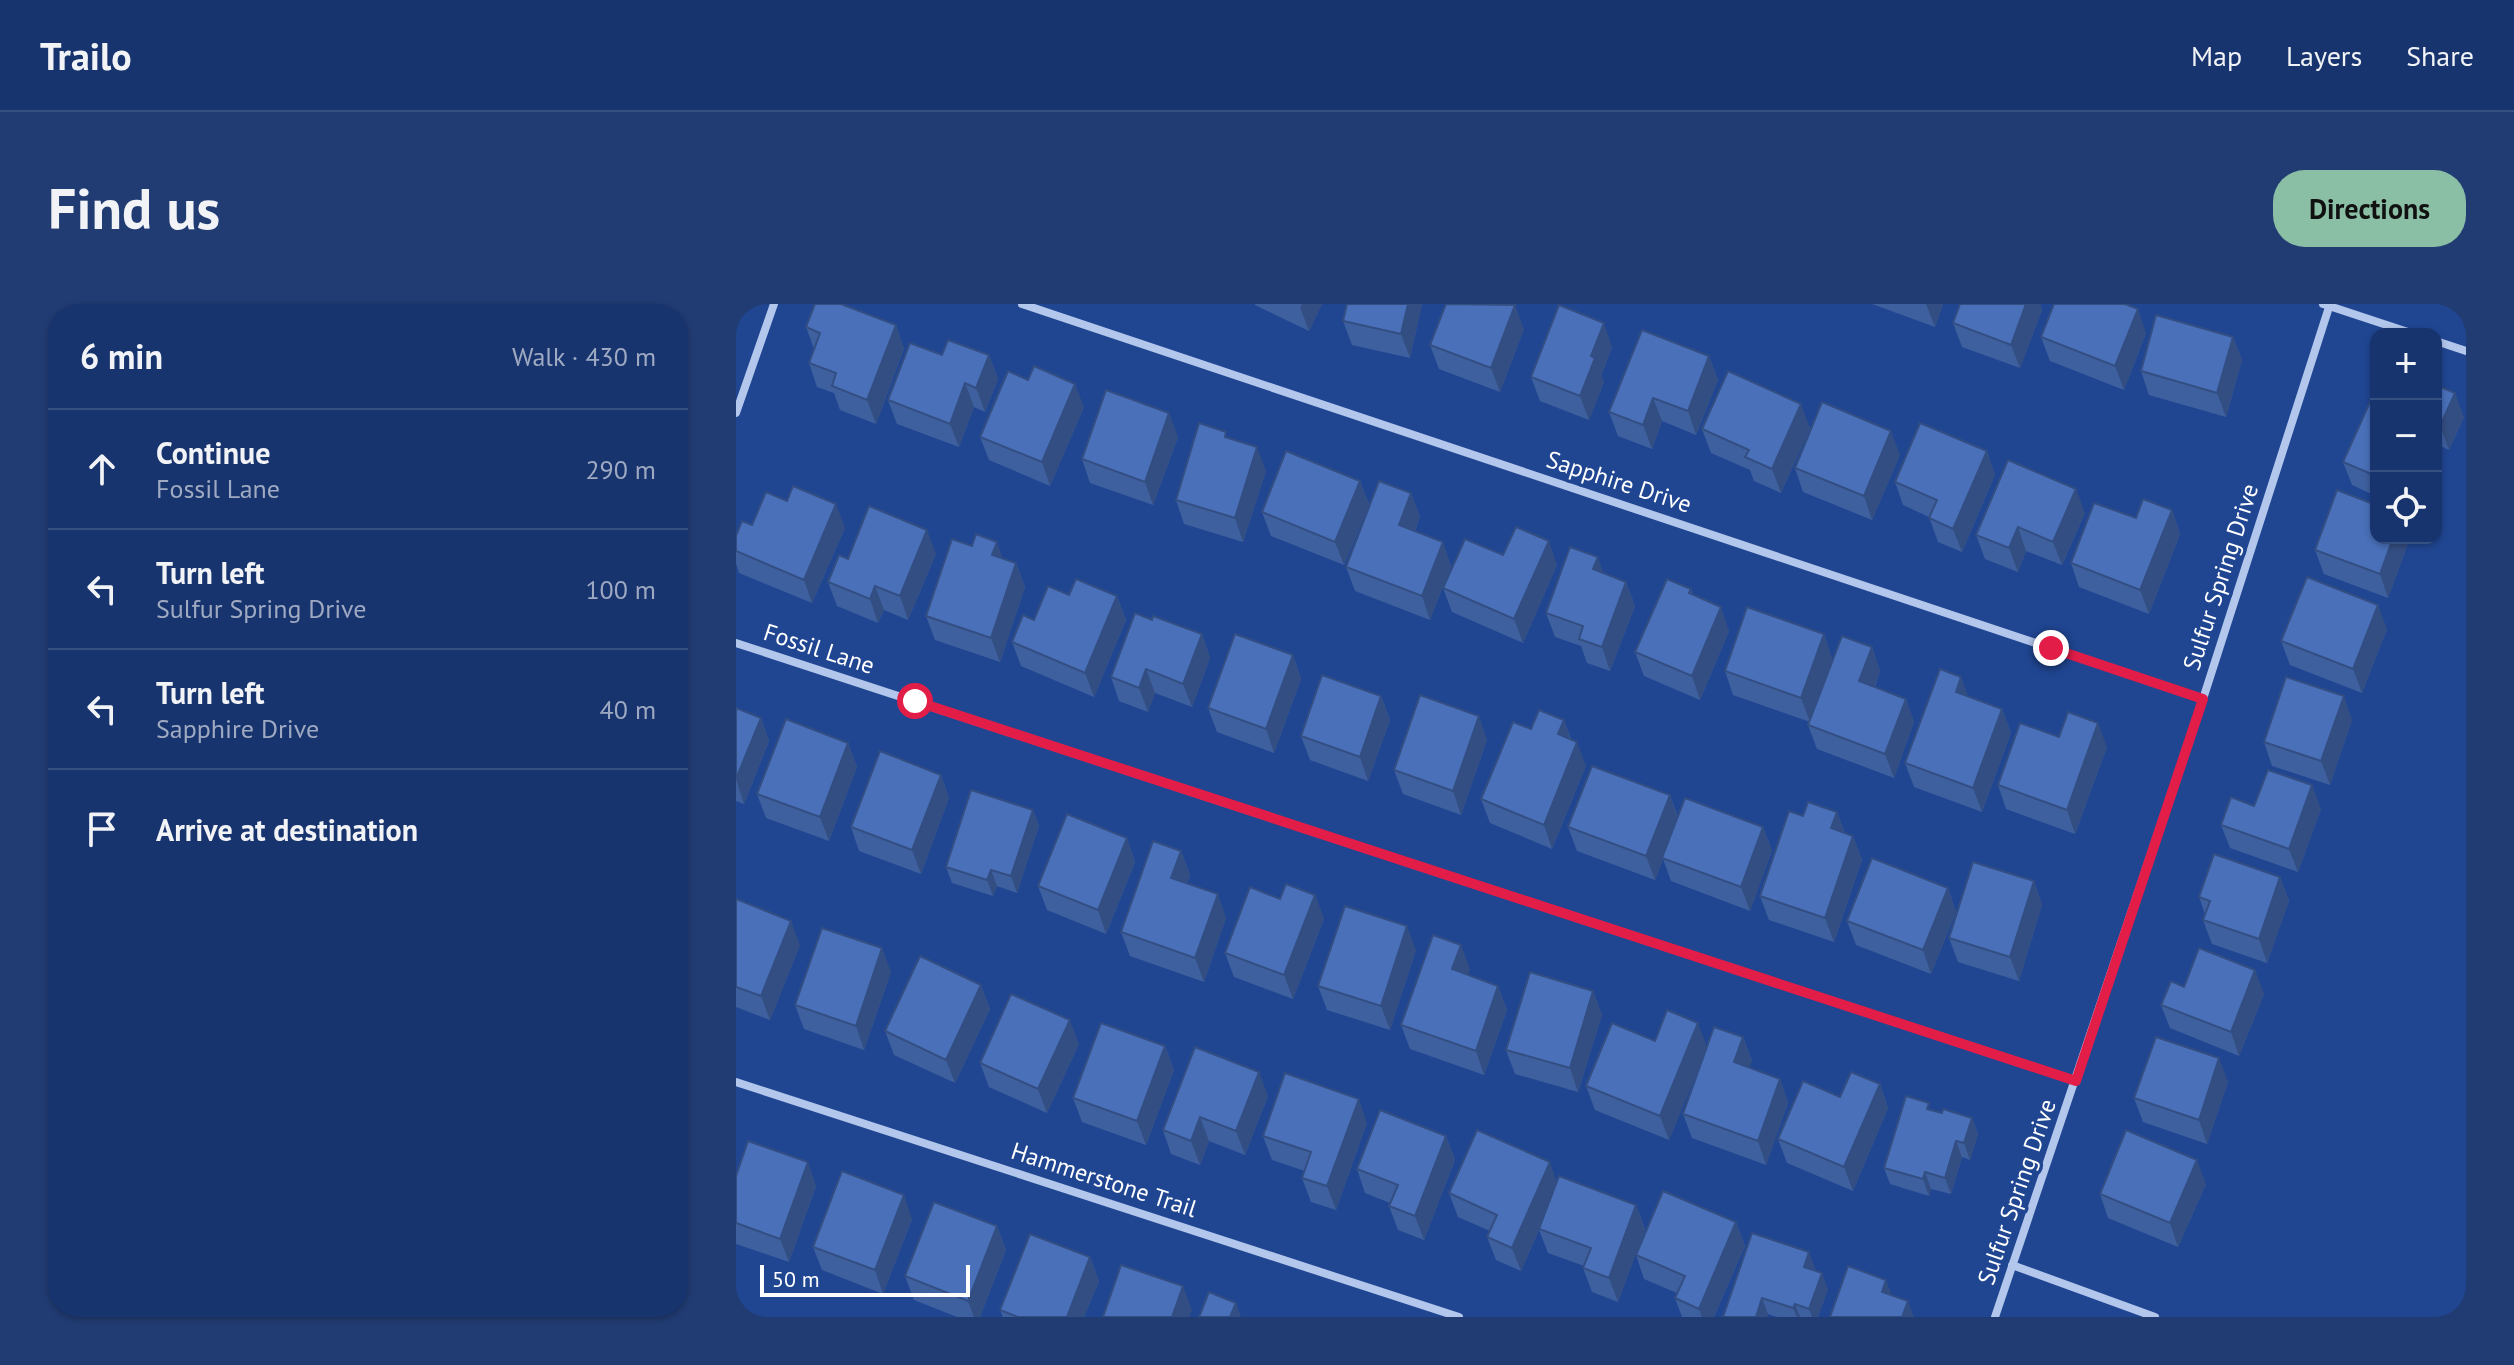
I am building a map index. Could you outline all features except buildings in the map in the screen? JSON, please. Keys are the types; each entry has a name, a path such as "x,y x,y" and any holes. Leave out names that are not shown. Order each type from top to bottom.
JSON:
{"street":[{"path":"736,413 774,304"},
{"name":"Sapphire Drive","path":"1022,304 2203,699"},
{"path":"2328,305 2396,328"},
{"name":"Sulfur Spring Drive","path":"1995,1317 2203,699 2328,305"},
{"path":"2442,343 2466,351"},
{"name":"Fossil Lane","path":"736,643 2076,1081"},
{"name":"Hammerstone Trail","path":"736,1082 1459,1317"},
{"path":"2012,1265 2155,1317"}],"route":[{"path":"915,701 2076,1081 2203,699 2051,648"}]}
